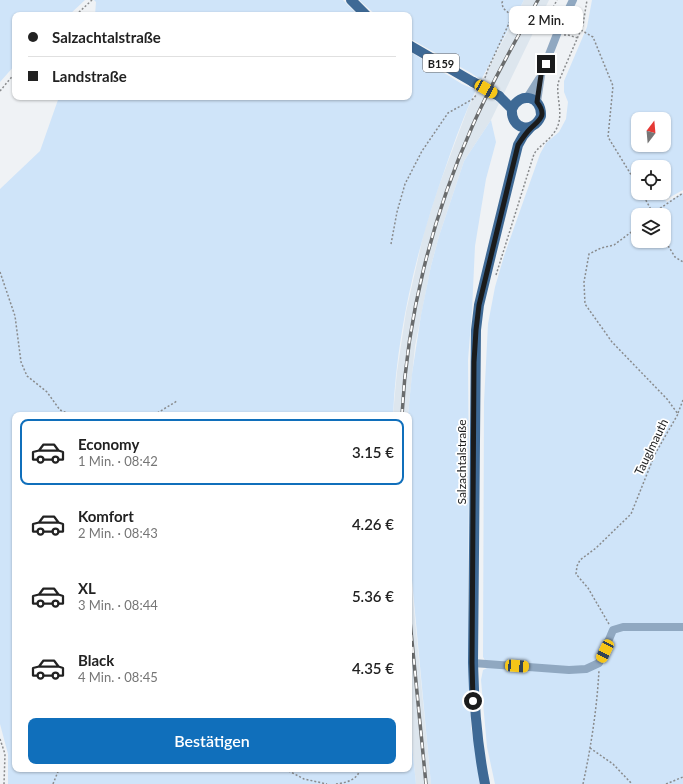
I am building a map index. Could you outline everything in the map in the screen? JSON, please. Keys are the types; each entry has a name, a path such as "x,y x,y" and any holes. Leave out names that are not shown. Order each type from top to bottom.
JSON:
{"main road":[{"path":"351,0 363,12"},
{"name":"B159","path":"412,47 478,82 498,96 519,102 537,102"},
{"name":"Salzachtalstraße","path":"518,145 512,117 519,102"},
{"name":"Salzachtalstraße","path":"485,784 476,735 472,663 476,330 479,305 518,145 523,136 531,127 536,125 541,116 540,106 537,102"},
{"path":"514,121 521,127 531,127"}],"street":[{"path":"537,102 541,75 573,0"},
{"path":"519,102 541,75"},
{"path":"472,663 569,670 586,669 599,662 613,630 623,627 683,627"}],"path":[{"path":"79,12 92,0"},
{"path":"478,82 488,68 511,19 511,15 503,8 503,0"},
{"path":"552,32 547,29 546,21 557,0"},
{"path":"495,278 534,154 541,144 553,134 558,126 560,110 558,83 581,30 587,0"},
{"path":"581,30 593,37 613,86 608,137 631,175"},
{"path":"562,36 568,35 578,38"},
{"path":"0,91 12,77"},
{"path":"391,244 397,212 405,184 422,151 448,113 473,99 478,94"},
{"path":"659,208 683,193"},
{"name":"Tauglmauth","path":"613,630 588,588 576,574 577,566 580,560 596,548 631,514 655,454 678,414 667,400 612,342 585,304 584,282 589,254 601,248 614,245 631,232"},
{"path":"670,248 675,256 683,262"},
{"path":"0,272 15,316 21,362 27,376 47,392 60,410 65,412"},
{"path":"678,414 683,400"},
{"path":"159,412 177,401"},
{"path":"583,784 590,748 598,686 599,662"},
{"path":"0,739 5,754 4,784"},
{"path":"590,748 613,764 632,784"},
{"path":"53,784 58,772"},
{"path":"291,772 304,779 327,784"},
{"path":"336,784 349,782 360,772"},
{"path":"666,784 683,777"}],"shaded area":[{"path":"0,0 85,0 72,12 12,12 12,68 0,82"},
{"path":"94,0 343,0 355,12 95,12 96,2"},
{"path":"359,0 524,0 481,80 412,40 412,12 373,12"},
{"path":"524,0 549,0 491,120 464,161 439,236 431,266 415,346 408,412 393,412 397,372 406,312 424,232 437,191 468,108"},
{"path":"592,0 683,0 683,190 671,197 671,160 631,160 631,200 665,200 667,202 683,193 683,784 495,784 487,747 481,680 483,670 489,667 483,657 484,402 488,324 495,287 504,256 540,154 546,143 559,132 566,119 568,102 564,92 564,81 587,27"},
{"path":"412,53 462,84 476,90 449,156 426,227 410,289 399,351 393,412 12,412 12,772 412,772 412,745 416,784 8,784 8,754 0,724 0,189 40,151 58,100 412,100"},
{"path":"491,120 496,142 486,179 475,246 468,360 468,603 471,728 481,784 431,784 412,580 412,412 408,412 412,374 421,315 431,266 439,236 464,161"},
{"path":"412,589 431,784 416,784 412,745"}],"railway":[{"path":"402,412 409,341 416,305 424,268 445,196 458,161 487,94 538,0"},
{"path":"412,642 426,784"}],"route":[{"path":"473,701 474,362 477,317 518,145 523,136 531,127 536,125 541,116 540,106 537,102 541,75 546,64"}]}
